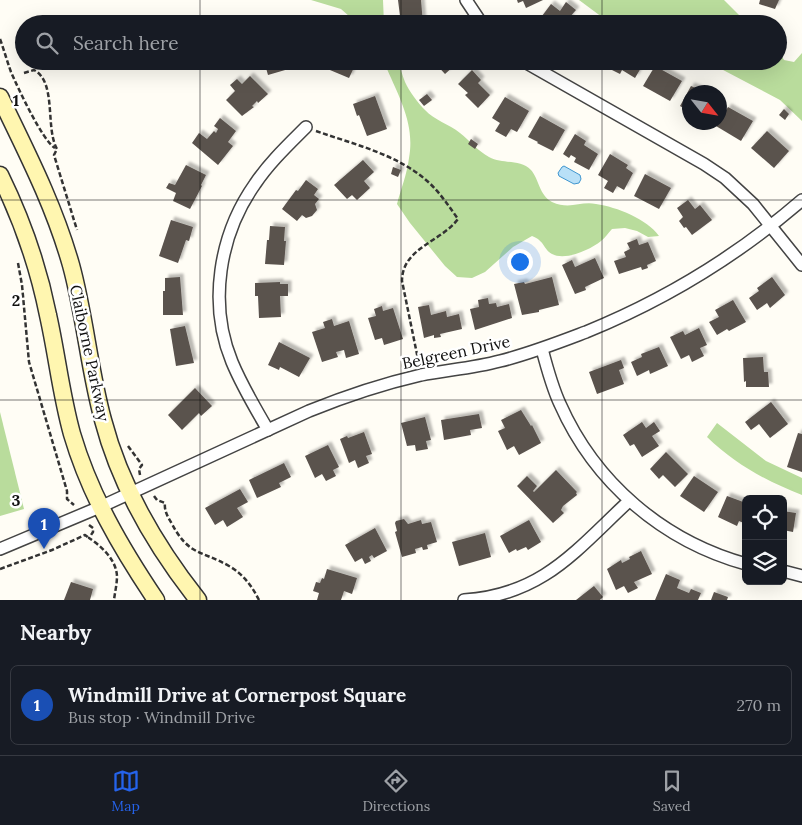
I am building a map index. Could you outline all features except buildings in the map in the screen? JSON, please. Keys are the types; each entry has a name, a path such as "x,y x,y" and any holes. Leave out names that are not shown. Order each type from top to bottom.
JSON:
{"main road":[{"name":"Claiborne Parkway","path":"0,97 47,195 60,228 80,306 88,355 103,422 114,454 131,493 172,565 198,600"},
{"name":"Claiborne Parkway","path":"0,175 18,212 31,250 49,315 60,382 72,434 83,467 100,508 129,560 156,600"}],"street":[{"path":"466,0 476,15"},
{"path":"539,70 704,164 739,190 753,204 802,265"},
{"path":"268,430 246,392 232,361 225,339 220,308 221,269 233,224 243,203 255,183 306,127"},
{"name":"Belgreen Drive","path":"0,549 100,508 342,398 374,387 422,375 498,362 542,349 623,317 705,273 772,226 802,200"},
{"path":"542,349 551,381 569,424 594,463 629,501 676,535 702,549 742,563"},
{"path":"464,600 505,593 532,583 552,571 570,557 629,501"},
{"path":"787,572 802,576"}],"path":[{"path":"0,39 12,72 38,125 48,144 56,149"},
{"path":"24,73 34,70 45,80 52,141 56,149 54,155 72,211 78,238"},
{"path":"306,127 385,155 409,167 427,180 442,195 458,219 452,226 410,257 402,273 402,281 422,375"},
{"path":"126,441 131,452 142,465 139,474 157,500 165,502 166,512 184,543 240,573 259,600"},
{"path":"0,570 85,535 89,538"}],"green space":[{"path":"311,0 383,0 384,15 348,15 341,9"},
{"path":"579,0 724,0 739,15 599,15"},
{"path":"802,53 802,121 780,100 723,70 787,70 787,61 794,62"},
{"path":"387,70 401,70 405,82 419,104 437,119 464,136 481,152 500,161 527,166 534,174 544,195 552,202 564,205 590,203 613,208 639,219 659,236 648,237 637,231 625,228 612,229 591,248 577,254 557,256 547,250 539,240 532,236 513,247 485,272 472,278 457,277 445,266 397,204 408,164 410,146 408,123"},
{"path":"0,412 24,509 0,516"},
{"path":"717,423 766,461 802,478 802,495 752,471 718,447 707,437"}],"water":[{"path":"564,166 580,175 579,183 574,184 559,176 558,173"}],"place":[{"name":"Windmill Drive at Cornerpost Square","path":"44,549"}]}
